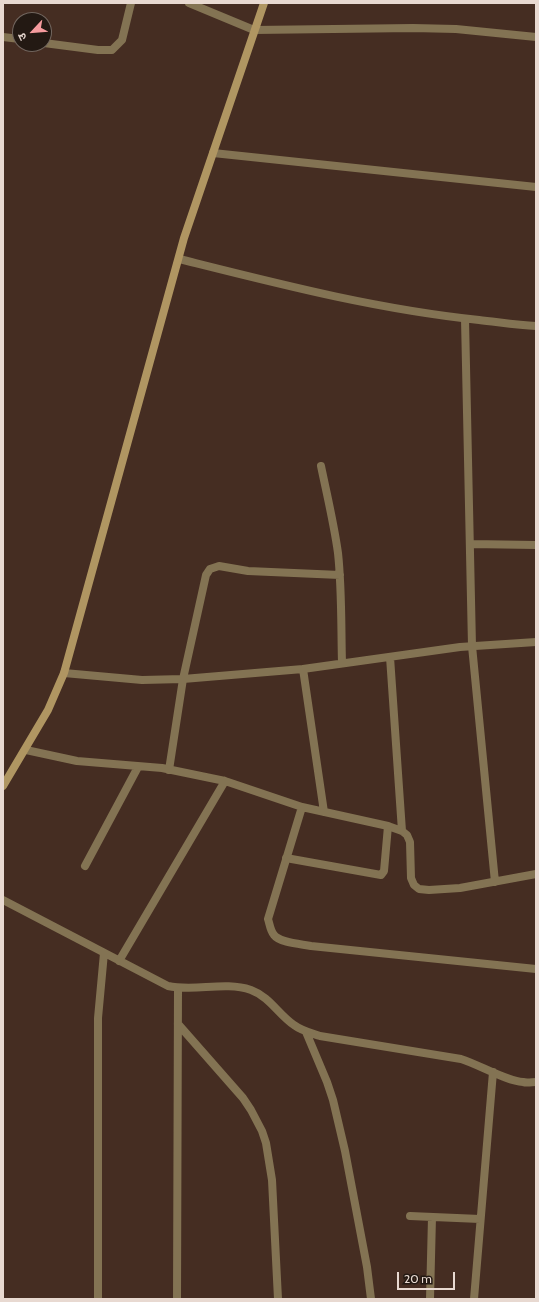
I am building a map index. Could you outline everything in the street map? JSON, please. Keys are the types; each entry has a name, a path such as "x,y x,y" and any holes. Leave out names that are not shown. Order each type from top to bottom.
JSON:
{"main road":[{"path":"3,786 26,750 48,710 64,673 184,238 264,3"}],"street":[{"path":"52,43 98,50 112,50 122,40 131,3"},
{"path":"189,3 254,30 449,28 536,37"},
{"path":"213,153 536,187"},
{"path":"179,259 304,291 382,307 465,319 536,326"},
{"path":"465,319 472,646 495,882"},
{"path":"320,466 335,532 340,575 342,663"},
{"path":"470,544 536,545"},
{"path":"170,770 183,679 206,575 210,569 219,566 248,571 340,575"},
{"path":"64,673 142,680 183,679 303,669 472,646 536,642"},
{"path":"390,657 402,831"},
{"path":"303,669 324,812"},
{"path":"26,750 77,761 170,770 225,781 302,807 388,826 402,831 407,835 410,842 410,878 414,885 420,889 429,890 460,888 536,874"},
{"path":"85,866 138,767"},
{"path":"119,961 225,781"},
{"path":"302,807 268,919 274,936 283,940 311,946 536,969"},
{"path":"286,858 381,875 384,871 388,826"},
{"path":"3,900 168,986 178,988 229,987 250,990 265,997 293,1025 306,1032 320,1036 461,1059 523,1082 536,1082"},
{"path":"98,1299 98,1018 104,953"},
{"path":"177,1299 178,988"},
{"path":"178,1024 243,1098 262,1131 266,1143 272,1180 278,1299"},
{"path":"306,1032 328,1082 333,1100 367,1267 370,1299"},
{"path":"474,1299 493,1072"},
{"path":"410,1216 480,1219"},
{"path":"430,1299 432,1217"}]}
